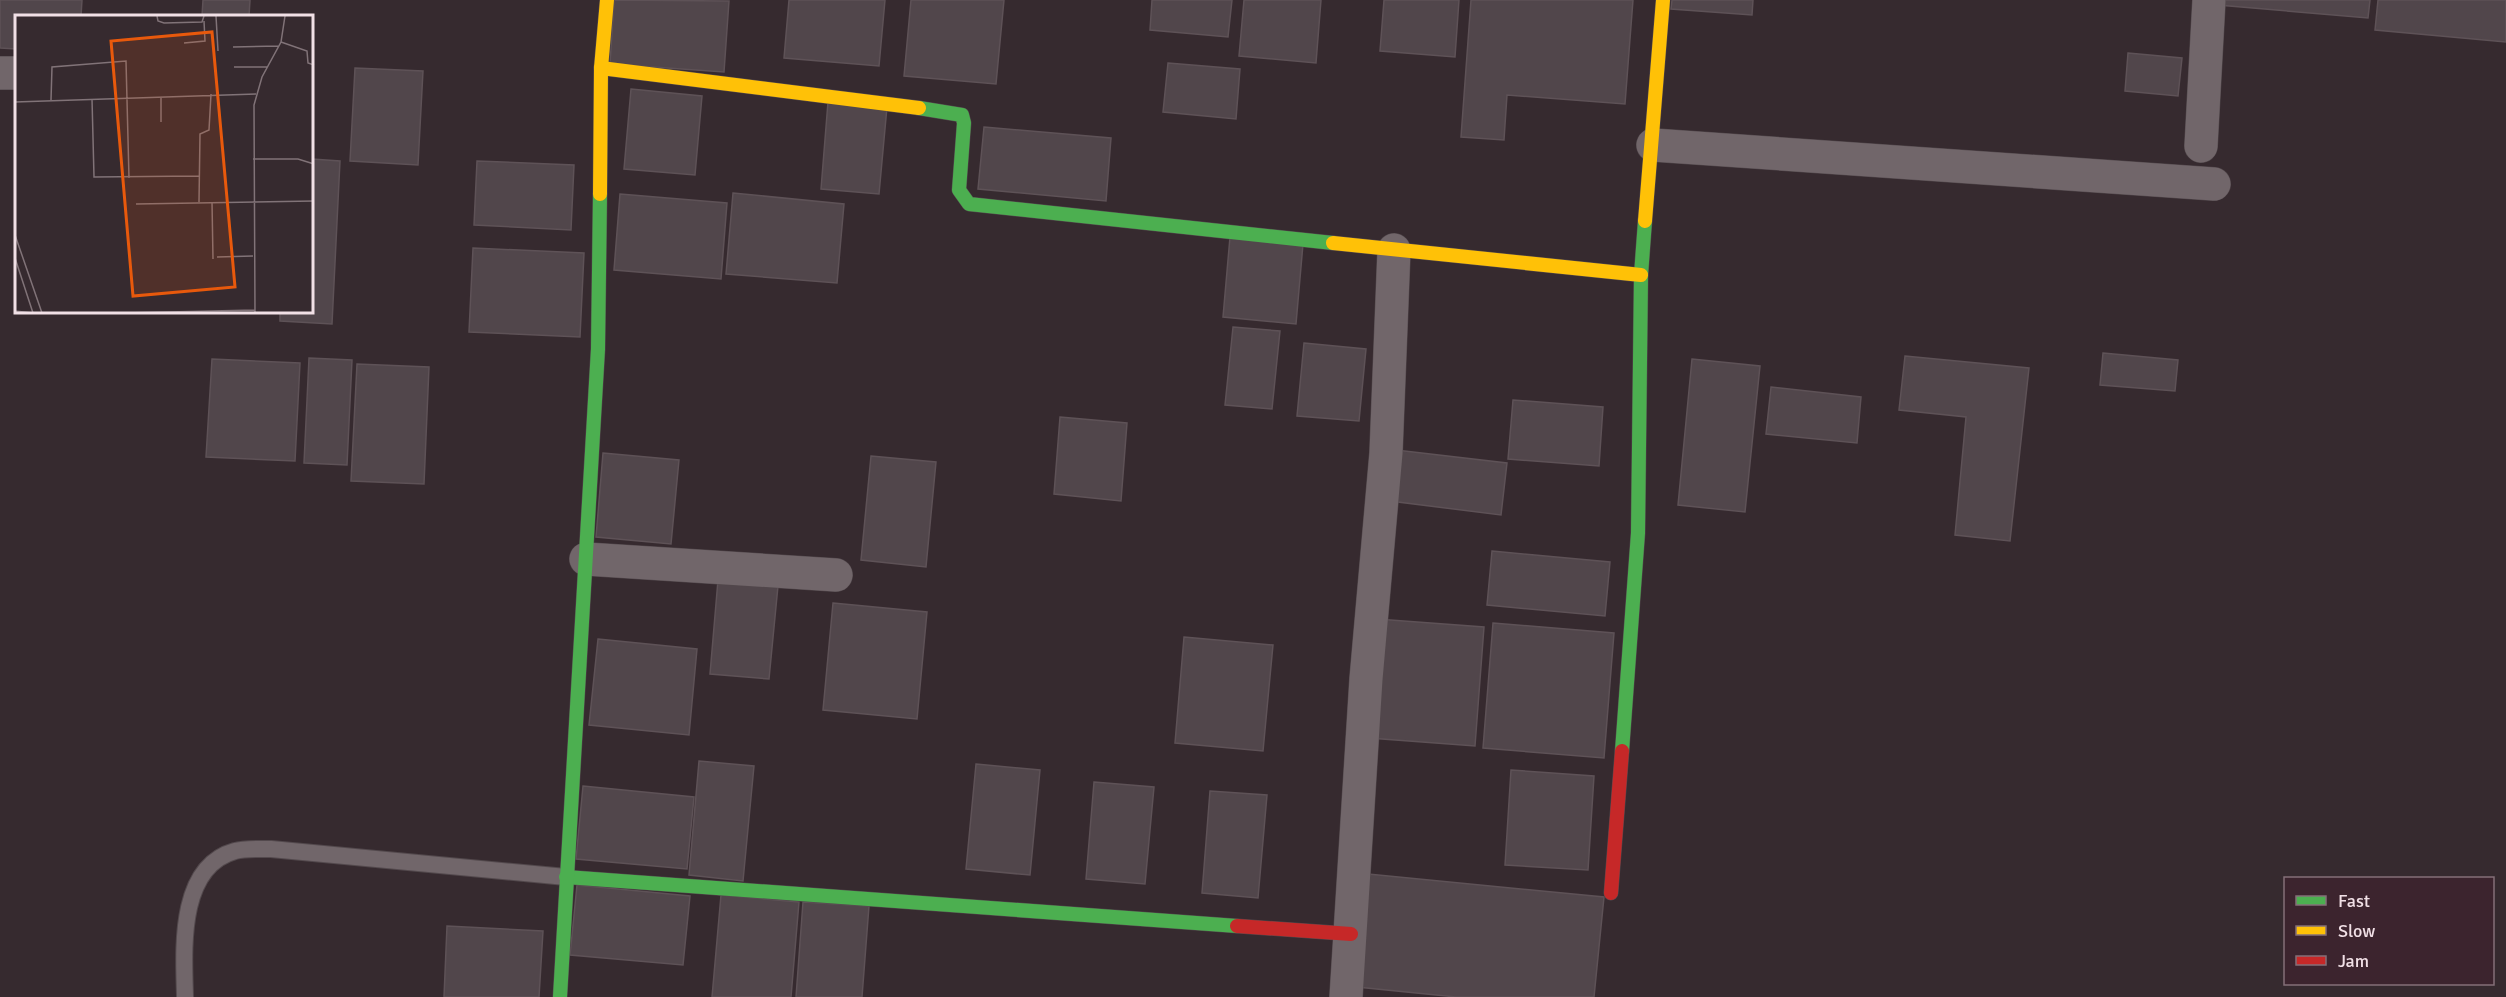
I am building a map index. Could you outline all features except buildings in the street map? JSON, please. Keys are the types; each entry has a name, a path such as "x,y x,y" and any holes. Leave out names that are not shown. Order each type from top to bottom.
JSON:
{"street":[{"path":"560,997 598,349 601,68 607,0"},
{"path":"1611,893 1638,533 1641,275 1663,0"},
{"path":"2201,146 2209,0"},
{"path":"601,68 954,112 962,115 964,123 959,190 969,204 979,207 1641,275"},
{"path":"1653,146 2214,184"},
{"path":"1346,997 1366,679 1386,453 1394,250"},
{"path":"586,559 837,576"},
{"path":"566,877 1351,934"}],"lane":[{"path":"185,997 186,920 195,887 212,864 234,851 272,849 566,877"}],"traffic: fast":[{"path":"919,108 962,115 964,123 959,190 969,204 1333,243"},
{"path":"560,997 598,349 600,194"},
{"path":"1622,751 1638,533 1641,275 1645,221"},
{"path":"566,877 1237,926"}],"traffic: slow":[{"path":"600,194 601,68 607,0"},
{"path":"1645,221 1663,0"},
{"path":"601,68 919,108"},
{"path":"1333,243 1641,275"}],"traffic: jam":[{"path":"1611,893 1622,751"},
{"path":"1237,926 1351,934"}]}
